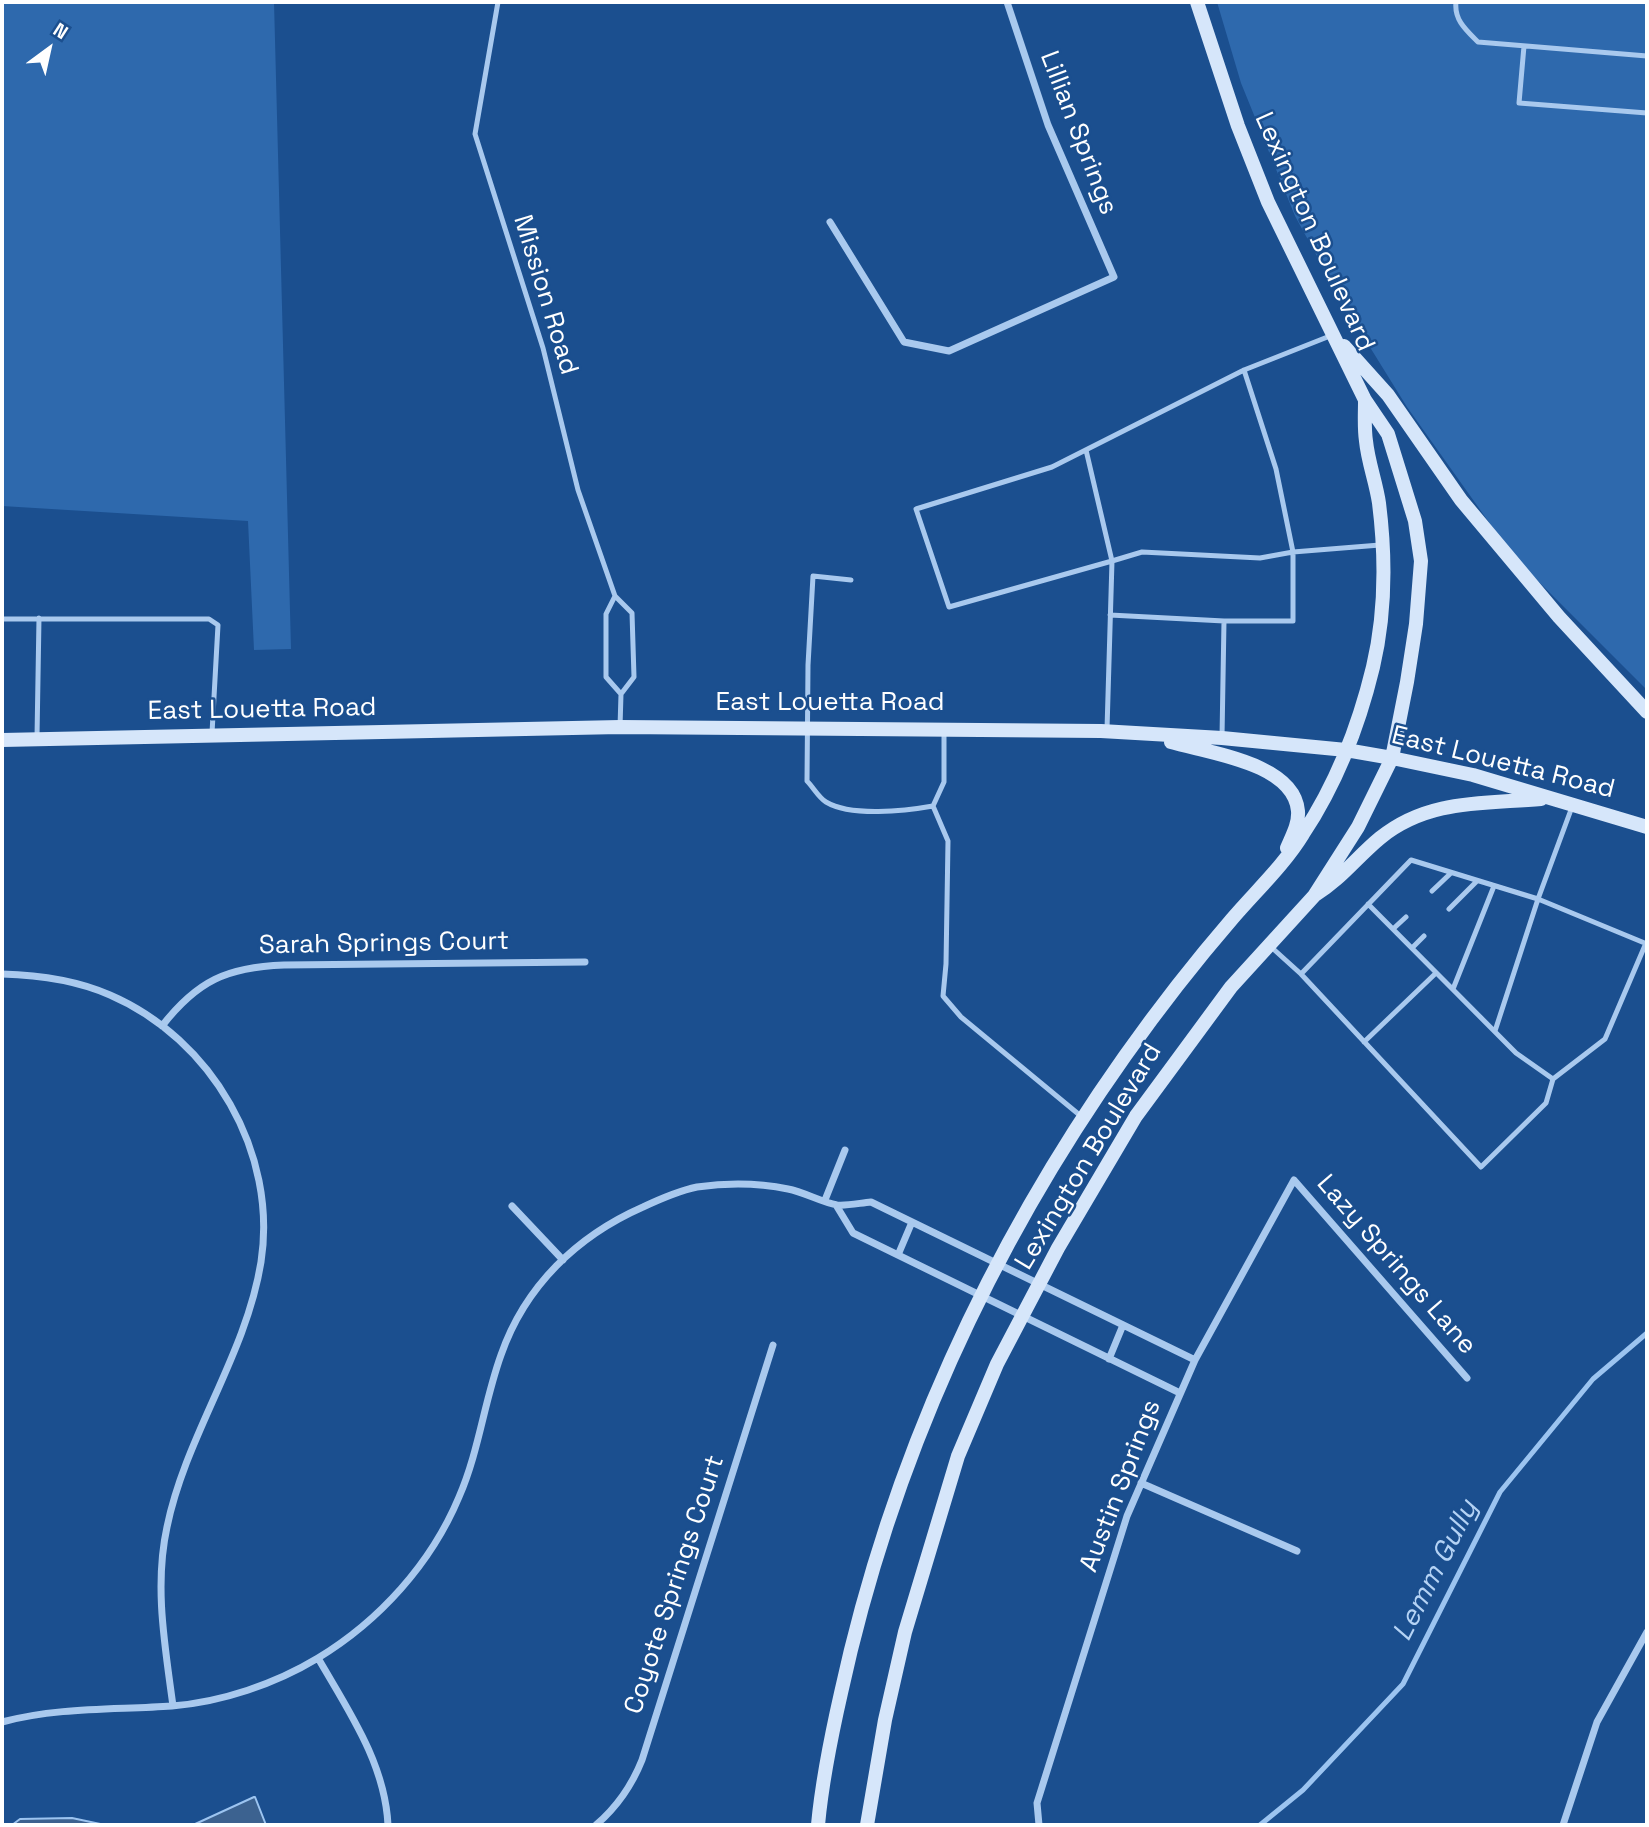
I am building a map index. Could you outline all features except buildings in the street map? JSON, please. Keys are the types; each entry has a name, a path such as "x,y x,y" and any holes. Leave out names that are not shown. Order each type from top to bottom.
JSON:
{"main road":[{"name":"Lexington Boulevard","path":"867,1825 885,1720 905,1632 958,1456 997,1364 1058,1248 1136,1116 1231,987 1314,896 1358,827 1392,758 1416,624 1421,561 1415,521 1388,434 1365,400 1268,201 1238,126 1197,2"},
{"path":"1333,335 1388,395 1461,500 1559,617 1647,712"},
{"name":"Lexington Boulevard","path":"818,1825 829,1747 852,1643 878,1549 927,1413 981,1296 1083,1119 1157,1011 1303,835 1346,750 1370,680 1380,631 1385,586 1378,499 1366,440 1365,400"},
{"name":"East Louetta Road","path":"2,740 620,726 1107,732 1222,738 1346,750 1392,758 1473,775 1647,827"},
{"path":"1142,734 1263,769 1287,784 1293,792 1298,812 1297,822 1279,866"},
{"path":"1314,896 1335,883 1378,839 1410,818 1457,805 1553,798"}],"street":[{"name":"Lillian Springs","path":"830,222 904,342 949,351 1114,277 1048,125 1007,2"},
{"name":"Sarah Springs Court","path":"162,1026 196,989 227,974 250,967 585,962"},
{"path":"2,974 52,978 93,989 114,997 162,1026 201,1062 229,1101 241,1123 257,1170 263,1240 252,1300 176,1491 162,1552 160,1589 173,1706"},
{"path":"825,1200 845,1150"},
{"name":"Austin Springs","path":"1039,1825 1037,1803 1127,1516 1195,1360 1294,1180"},
{"name":"Lazy Springs Lane","path":"1294,1180 1467,1378"},
{"path":"2,1722 59,1711 173,1706 238,1693 287,1674 318,1658 355,1632 384,1607 438,1538 471,1468 494,1376 508,1338 526,1303 563,1260 599,1229 657,1200 688,1189 712,1186 774,1186 836,1205 871,1202 1195,1360"},
{"path":"836,1205 853,1233 1180,1393"},
{"path":"512,1206 563,1260"},
{"path":"898,1255 912,1222"},
{"path":"1109,1359 1123,1325"},
{"name":"Coyote Springs Court","path":"596,1825 630,1787 642,1760 774,1346"},
{"path":"1141,1483 1297,1551"},
{"path":"1563,1825 1597,1722 1647,1632"},
{"path":"318,1658 368,1746 383,1792 388,1825"}],"lane":[{"name":"Mission Road","path":"498,2 475,134 542,348 578,490 615,596 632,613 634,677 621,694 620,726"},
{"path":"1455,2 1461,26 1478,42 1647,56"},
{"path":"1524,46 1520,103 1647,113"},
{"path":"1333,335 1244,370 1052,467 916,509 950,607 1142,552 1260,558 1293,552 1382,545"},
{"path":"1110,615 1224,621 1293,621 1293,552 1276,469 1244,370"},
{"path":"1086,450 1112,561 1107,732"},
{"path":"851,580 813,576 807,781 826,802 851,810 905,811 933,806"},
{"name":"Mission Road","path":"615,596 606,614 606,677 621,694"},
{"path":"37,739 39,618"},
{"path":"2,619 209,619 218,625 212,735"},
{"path":"1222,738 1224,621"},
{"path":"944,729 944,782 933,806 948,841 943,996 961,1017 1083,1119"},
{"path":"1495,1031 1573,804"},
{"path":"1269,945 1301,974 1481,1167 1546,1103 1553,1079 1605,1039 1646,943 1538,900 1411,860 1301,974"},
{"path":"1432,891 1451,873"},
{"path":"1449,909 1477,881"},
{"path":"1453,989 1494,886"},
{"path":"1368,904 1516,1053 1553,1079"},
{"path":"1393,929 1406,917"},
{"path":"1412,948 1424,936"},
{"path":"1364,1042 1436,973"}],"shaded area":[{"path":"2,2 274,2 291,649 254,650 248,521 2,506"},
{"path":"1217,2 1647,2 1647,690 1513,556 1407,407 1342,302 1295,216 1241,83"},
{"path":"254,1797 266,1825 193,1825"},
{"path":"72,1818 105,1825 12,1825 20,1819"}],"waterway":[{"name":"Lemm Gully","path":"1260,1825 1303,1790 1403,1684 1500,1492 1593,1379 1647,1333"}]}
